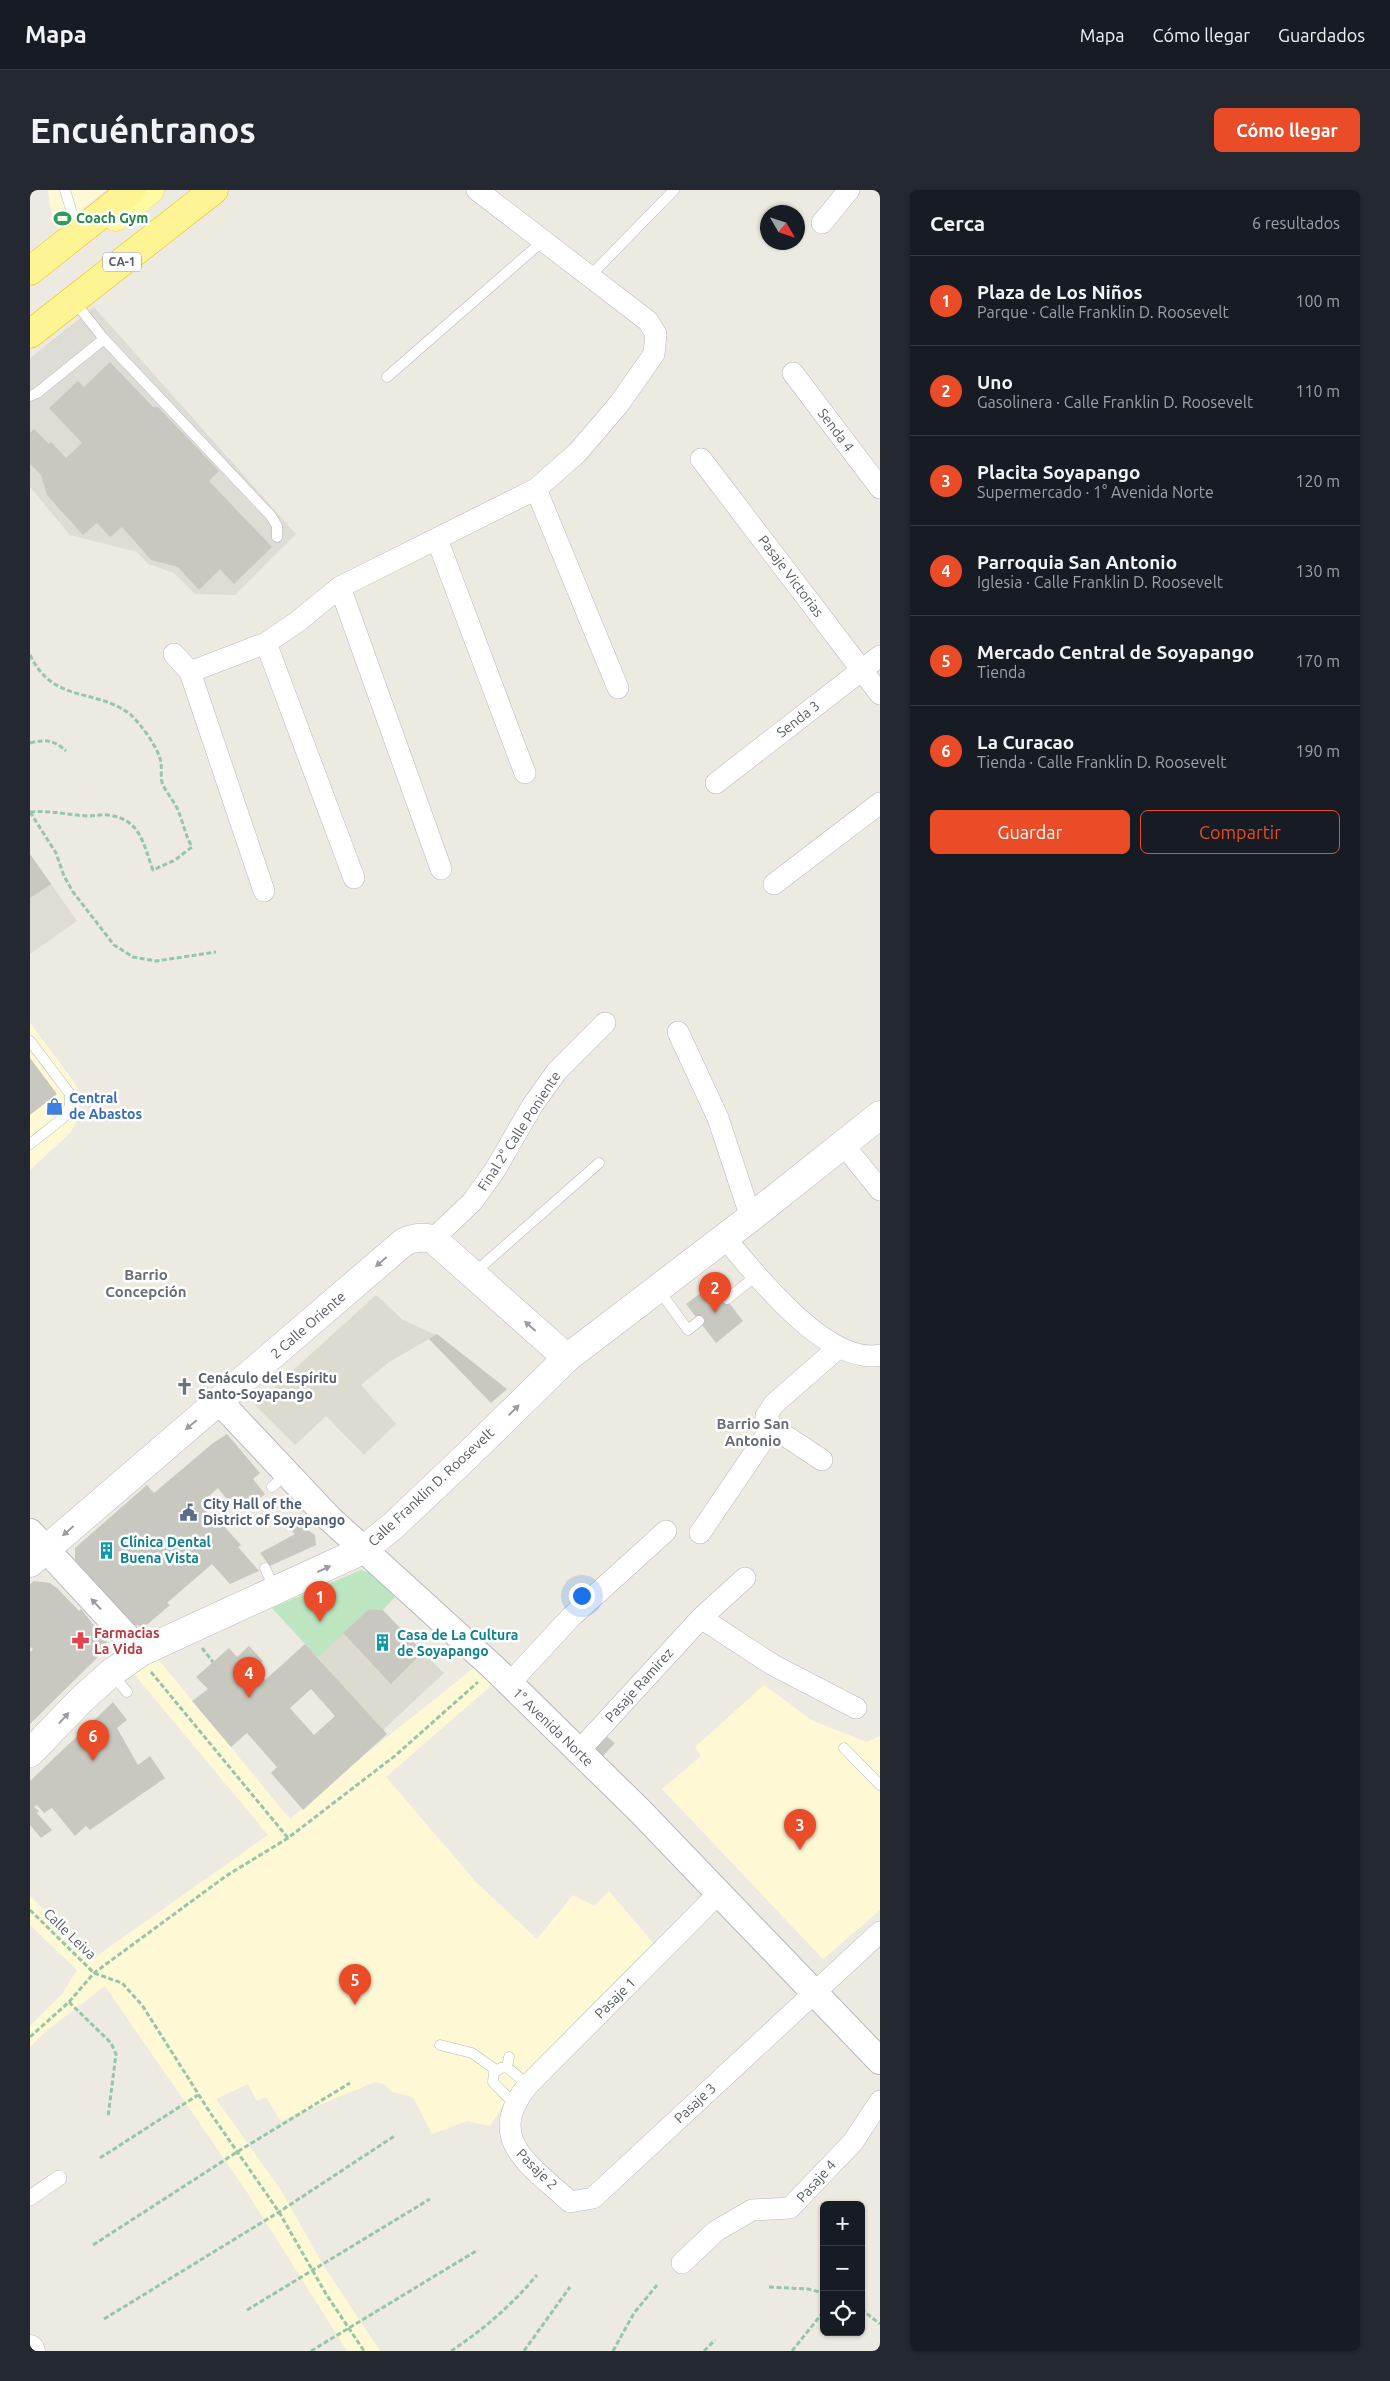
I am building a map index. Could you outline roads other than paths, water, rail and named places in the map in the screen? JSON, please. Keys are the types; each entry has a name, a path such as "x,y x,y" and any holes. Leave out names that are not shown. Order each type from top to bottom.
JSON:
{"highway":[{"path":"30,271 132,190"},
{"name":"CA-1","path":"30,334 214,190"}],"main road":[{"path":"30,284 150,190"},
{"path":"30,322 202,190"},
{"name":"Calle Franklin D. Roosevelt","path":"30,1754 81,1700 119,1683 141,1652 195,1636 249,1610 270,1579 363,1550 394,1525 567,1358 755,1215 880,1115"},
{"name":"2 Calle Oriente","path":"35,1548 219,1401 404,1242 422,1237 433,1240"},
{"path":"433,1240 567,1358"}],"street":[{"path":"190,672 266,643 297,622 340,587 536,489 577,453 619,404 654,354 656,334 648,321 591,275 477,190"},
{"path":"822,223 849,190"},
{"name":"Senda 4","path":"792,373 880,488"},
{"name":"Pasaje Victorias","path":"701,459 880,694"},
{"path":"536,489 618,688"},
{"path":"437,539 525,773"},
{"path":"340,587 441,869"},
{"path":"266,643 354,878"},
{"path":"174,654 190,672 264,891"},
{"name":"Senda 3","path":"716,783 880,656"},
{"path":"774,884 880,803"},
{"name":"Final 2° Calle Poniente","path":"433,1240 472,1202 496,1170 532,1106 556,1071 605,1023"},
{"path":"678,1032 718,1118 755,1215"},
{"path":"844,1144 880,1190"},
{"path":"725,1238 771,1294 808,1326 838,1348 872,1356 880,1354"},
{"path":"822,1460 772,1427 766,1416 774,1404 838,1348"},
{"name":"1° Avenida Norte","path":"219,1401 280,1480 328,1518 501,1676 640,1811 880,2061"},
{"path":"700,1532 772,1427"},
{"path":"501,1676 570,1618 666,1531"},
{"path":"35,1548 141,1652"},
{"name":"Pasaje Ramirez","path":"578,1752 701,1618 744,1578"},
{"path":"701,1618 774,1664 856,1708"},
{"name":"Pasaje 1","path":"514,2104 528,2085 718,1894"},
{"name":"Pasaje 3","path":"570,2202 593,2198 880,1932"},
{"name":"Pasaje 4","path":"682,2263 716,2231 752,2210 790,2208 853,2142 880,2101"},
{"name":"Pasaje 2","path":"514,2104 509,2126 510,2139 517,2152 570,2202"},
{"path":"30,2198 59,2178"}],"lane":[{"path":"65,190 72,213 83,229"},
{"path":"591,275 674,190"},
{"path":"388,377 544,240"},
{"path":"73,300 104,339 271,516 277,526 277,536"},
{"path":"30,396 38,393 104,339"},
{"path":"30,1041 70,1094 70,1106 63,1118 30,1144"},
{"path":"472,1275 599,1163"},
{"path":"727,1299 756,1276"},
{"path":"658,1289 688,1330 699,1321"},
{"path":"844,1748 880,1784"},
{"path":"440,2045 472,2053 496,2070"},
{"path":"514,2104 493,2082 496,2070 508,2062 528,2085"}],"place":[{"name":"Coach Gym","path":"62,218"},
{"name":"Central de Abastos","path":"55,1106"},
{"name":"Uno","path":"715,1313"},
{"name":"Cenáculo del Espíritu Santo-Soyapango","path":"184,1386"},
{"name":"City Hall of the District of Soyapango","path":"189,1512"},
{"name":"Clínica Dental Buena Vista","path":"106,1550"},
{"name":"Plaza de Los Niños","path":"320,1622"},
{"name":"Farmacias La Vida","path":"80,1641"},
{"name":"Casa de La Cultura de Soyapango","path":"383,1643"},
{"name":"Parroquia San Antonio","path":"249,1698"},
{"name":"La Curacao","path":"93,1761"},
{"name":"Placita Soyapango","path":"800,1850"},
{"name":"Mercado Central de Soyapango","path":"355,2005"}],"district":[{"name":"Barrio Concepción","path":"146,1284"},
{"name":"Barrio San Antonio","path":"753,1432"}]}
